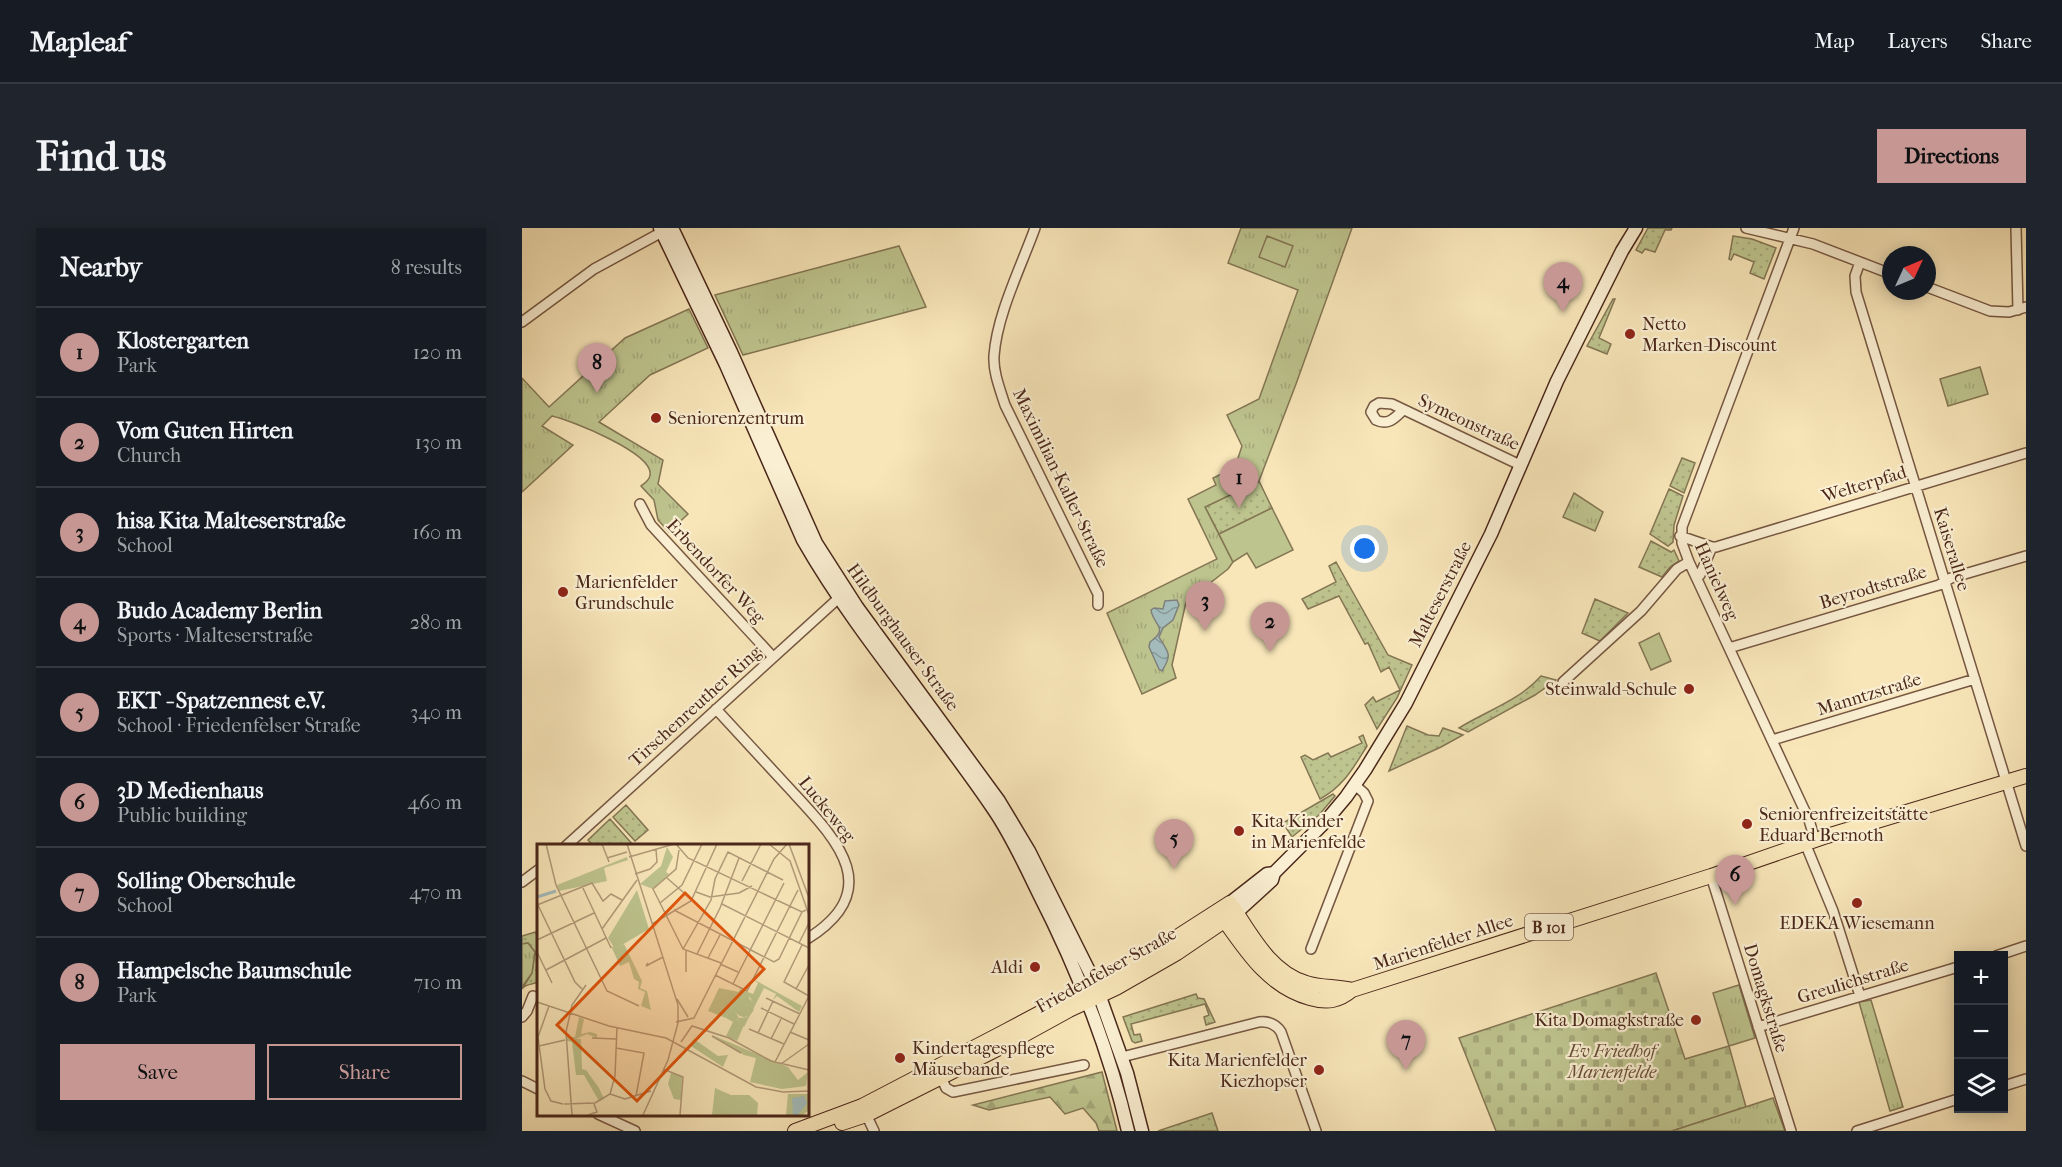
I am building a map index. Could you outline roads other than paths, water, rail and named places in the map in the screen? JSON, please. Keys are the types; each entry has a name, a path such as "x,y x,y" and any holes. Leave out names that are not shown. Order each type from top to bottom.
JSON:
{"main road":[{"name":"Malteserstraße","path":"1622,251 1626,228"},
{"name":"Malteserstraße","path":"1355,785 1390,731 1415,685 1485,545 1548,400 1622,251 1636,228"},
{"name":"Hildburghauser Straße","path":"664,229 803,540 999,801 1029,851 1091,993 1122,1057 1142,1131"},
{"name":"Marienfelder Allee","path":"1221,916 1257,964 1273,980 1305,997 1326,1001 1343,998 1352,990 1711,876 1810,842 2026,776"},
{"name":"Friedenfelser Straße","path":"938,1072 1091,993 1149,955 1221,916 1272,880 1274,873 1326,822 1355,785"},
{"name":"Marienfelder Allee","path":"1233,907 1266,955 1285,973 1302,982 1317,986 1352,990"},
{"name":"Hildburghauser Straße","path":"1091,993 1128,1131"},
{"path":"1108,1060 1122,1057"},
{"path":"818,1131 938,1072"},
{"path":"795,1131 864,1110"}],"street":[{"name":"Maximilian-Kaller-Straße","path":"1035,228 1000,325 994,356 995,372 1005,405 1098,594 1098,605"},
{"path":"1746,228 1813,244 1882,271"},
{"name":"Hanielweg","path":"1794,228 1680,536 1689,562 1812,827 1810,842 1860,996"},
{"path":"1936,291 1988,311 2002,313 2022,308 2016,228"},
{"path":"522,322 594,269 664,229"},
{"name":"Kaiserallee","path":"1860,262 1855,276 1856,291 2026,846"},
{"name":"Symeonstraße","path":"1403,410 1520,465"},
{"name":"Welterpfad","path":"1712,547 2026,453"},
{"name":"Erbendorfer Weg","path":"640,504 651,525 773,657"},
{"path":"1680,536 1712,547 1700,575 1696,577"},
{"name":"Beyrodtstraße","path":"1729,648 1939,585 1951,578 2026,556"},
{"path":"1563,682 1641,611 1677,569 1689,562"},
{"name":"Tirschenreuther Ring","path":"568,844 843,595"},
{"name":"Manntzstraße","path":"1772,740 1975,680"},
{"name":"Luckeweg","path":"716,709 830,833 846,860 849,884 846,897 826,925 808,938"},
{"path":"1311,949 1368,801 1364,793 1355,785"},
{"path":"522,882 537,871"},
{"name":"Domagkstraße","path":"1711,876 1791,1131"},
{"path":"2008,952 2026,946"},
{"name":"Greulichstraße","path":"1758,1027 1954,968"},
{"path":"522,1017 533,996"},
{"path":"1122,1057 1259,1022 1270,1022 1276,1025 1281,1032 1316,1131"},
{"path":"938,1072 946,1088 953,1092 1084,1065"},
{"path":"2008,1085 2026,1079"},
{"path":"522,1081 537,1088"},
{"path":"1857,1131 1954,1101"},
{"path":"864,1110 874,1131"},
{"path":"602,1116 636,1131"}],"water":[{"path":"1177,600 1179,605 1173,620 1163,628 1159,637 1168,653 1162,671 1149,647 1150,642 1160,630 1151,610 1163,609 1165,601"}],"place":[{"name":"Budo Academy Berlin","path":"1563,312"},
{"name":"Netto Marken-Discount","path":"1630,334"},
{"name":"Hampelsche Baumschule","path":"597,393"},
{"name":"Seniorenzentrum","path":"656,418"},
{"name":"Klostergarten","path":"1239,508"},
{"name":"Marienfelder Grundschule","path":"563,592"},
{"name":"hisa Kita Malteserstraße","path":"1205,631"},
{"name":"Vom Guten Hirten","path":"1270,652"},
{"name":"Steinwald-Schule","path":"1689,689"},
{"name":"Seniorenfreizeitstätte Eduard Bernoth","path":"1747,824"},
{"name":"Kita Kinder in Marienfelde","path":"1239,831"},
{"name":"EKT - Spatzennest e.V.","path":"1174,869"},
{"name":"EDEKA Wiesemann","path":"1857,903"},
{"name":"3D Medienhaus","path":"1735,905"},
{"name":"Aldi","path":"1035,967"},
{"name":"Kita Domagkstraße","path":"1696,1020"},
{"name":"Kindertagespflege Mäusebande","path":"900,1058"},
{"name":"Kita Marienfelder Kiezhopser","path":"1319,1070"},
{"name":"Solling Oberschule","path":"1406,1070"}],"park label":[{"name":"Ev Friedhof Marienfelde","path":"1612,1061"}]}
